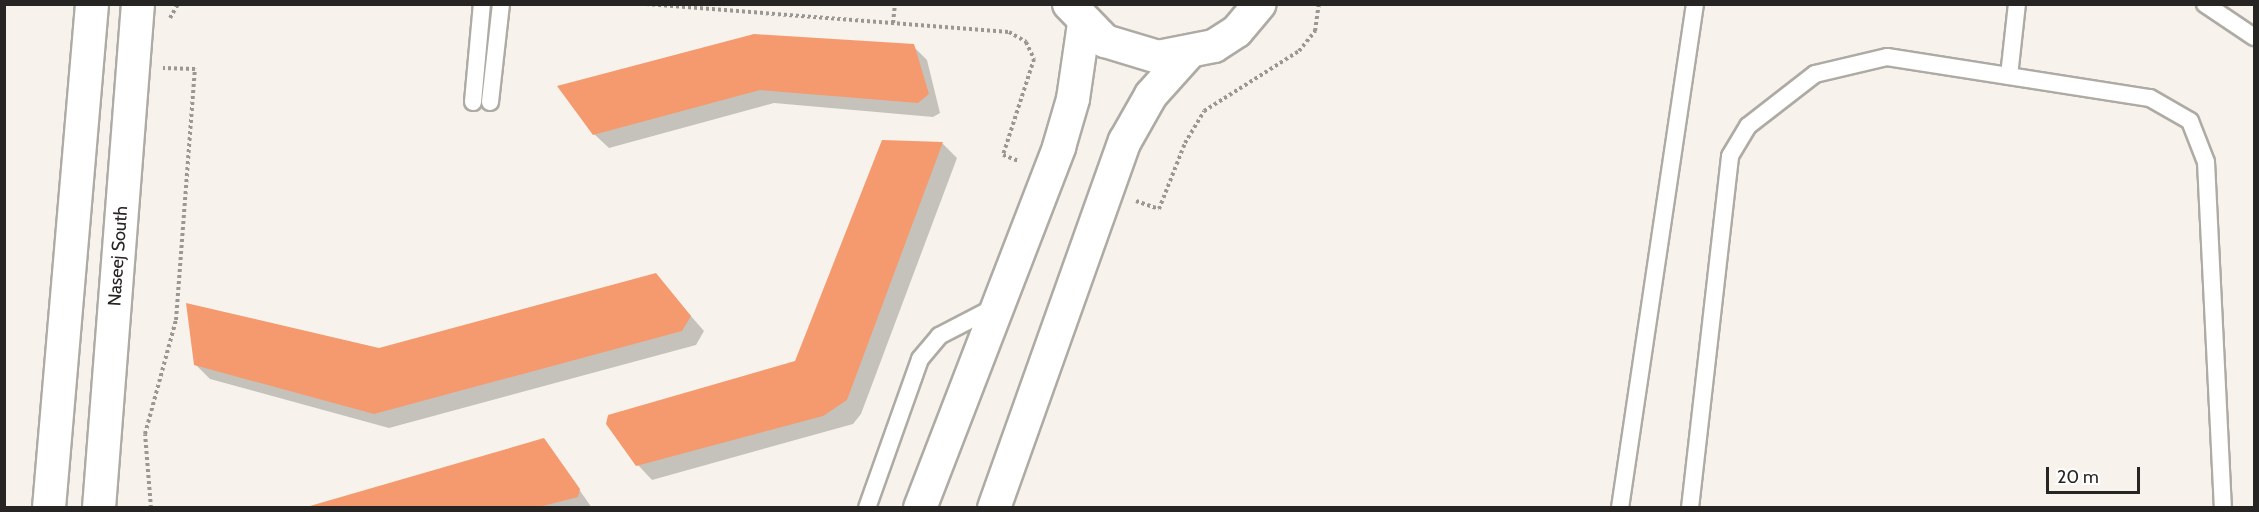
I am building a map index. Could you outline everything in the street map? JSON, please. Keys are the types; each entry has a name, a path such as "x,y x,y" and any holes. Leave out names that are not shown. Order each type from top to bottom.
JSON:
{"street":[{"path":"49,507 92,4"},
{"path":"994,507 1107,191 1137,117 1187,55 1238,31 1260,4"},
{"path":"1076,14 1131,52 1187,55"},
{"path":"920,507 1049,171 1073,99 1076,14"},
{"name":"Naseej South","path":"99,507 148,18"}],"lane":[{"path":"482,4 481,102 501,4"},
{"path":"1620,507 1695,4"},
{"path":"2009,76 2017,4"},
{"path":"2205,4 2254,37"},
{"path":"1690,507 1725,173 1748,126 1815,74 1860,60 1887,57 2150,98 2179,111 2198,134 2206,162 2223,507"},
{"path":"867,507 923,353 939,336 998,306"}],"path":[{"path":"148,18 178,4"},
{"path":"646,4 1009,32 1026,42 1033,68 1003,155 1049,171"},
{"path":"893,23 895,4"},
{"path":"1107,191 1159,209 1185,143 1204,111 1299,51 1315,31 1319,4"},
{"path":"151,507 145,434 176,320 195,69 158,68 160,59"}],"building":[{"path":"754,34 914,44 929,94 918,103 760,90 593,135 557,86"},
{"path":"882,140 943,142 847,400 823,416 636,466 606,424 608,415 795,361"},
{"path":"656,273 691,316 682,331 374,414 194,365 186,303 379,348"},
{"path":"544,438 580,489 578,497 535,508 303,508"}]}
